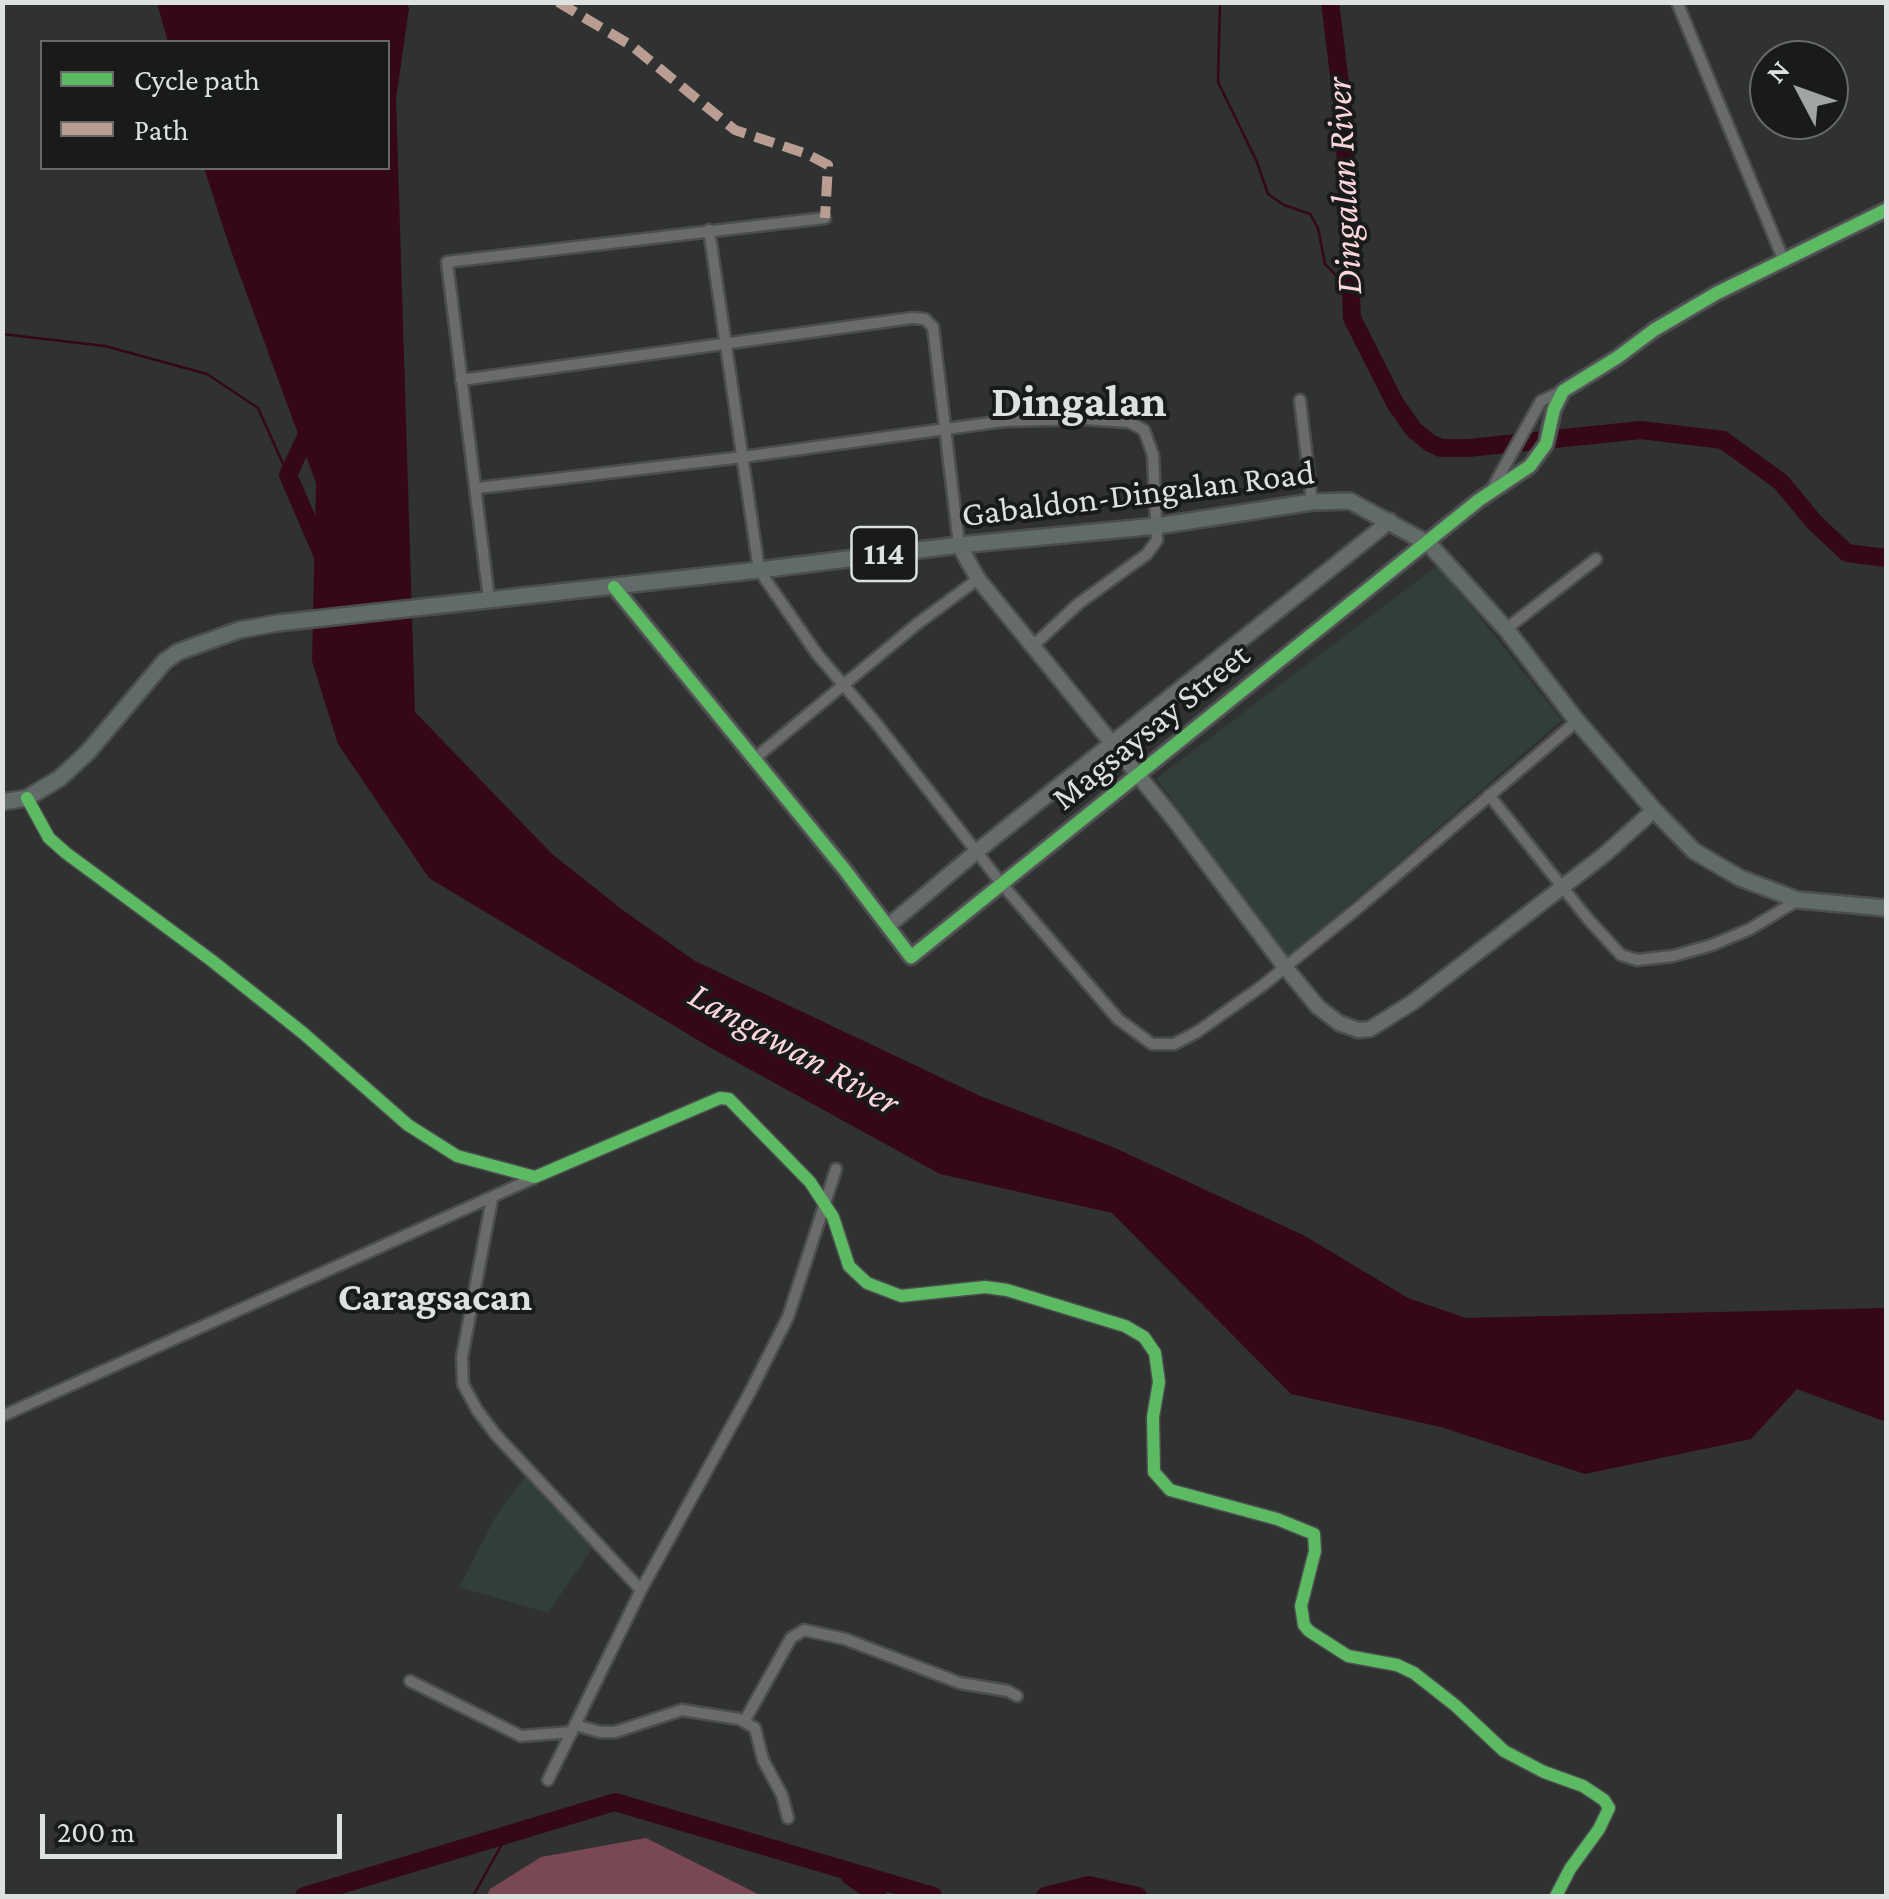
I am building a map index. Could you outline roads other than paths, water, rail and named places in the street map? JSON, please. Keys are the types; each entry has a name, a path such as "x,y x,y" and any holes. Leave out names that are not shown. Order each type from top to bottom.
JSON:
{"main road":[{"name":"Gabaldon-Dingalan Road","path":"2,802 27,798 60,778 178,652 239,630 278,622 1157,526 1312,502 1350,501 1429,544 1506,628 1577,721 1654,810 1713,865 1798,900 1886,908"}],"street":[{"path":"1676,2 1784,261"},
{"path":"1490,492 1512,458 1535,409 1547,397 1563,391 1717,292 1886,210"},
{"path":"490,599 447,262 826,218"},
{"path":"709,230 758,570 808,642 1001,883 1118,1019 1152,1044 1174,1044 1197,1032 1285,967 1577,721"},
{"path":"461,380 925,319 933,328 960,545 978,579 1173,818 1285,967 1328,1017 1358,1030 1370,1029 1413,1002 1604,854 1654,810"},
{"name":"Magsaysay Street","path":"1390,521 888,926 911,957 1490,492 1530,466 1546,444 1563,391"},
{"path":"1300,400 1312,502"},
{"path":"478,488 1024,420 1082,418 1129,422 1148,435 1157,495 1157,540 1146,554 1078,604 1034,645"},
{"path":"1506,628 1596,559"},
{"path":"754,759 978,579"},
{"path":"614,587 888,926"},
{"path":"1490,795 1622,955 1636,960 1672,956 1712,945 1750,929 1798,900"},
{"path":"27,798 49,838 66,853 212,960 303,1033 408,1126 457,1156 535,1178"},
{"path":"2,1416 253,1301 720,1098 736,1104 796,1166 824,1202 855,1275 901,1296 985,1287 1008,1290 1125,1326 1144,1337 1155,1353 1159,1382 1153,1417 1154,1472 1170,1490 1277,1519 1314,1534 1315,1552 1300,1606 1309,1631 1348,1656 1396,1665 1414,1673 1504,1751 1583,1786 1604,1800 1609,1808 1600,1828 1556,1896"},
{"path":"548,1780 641,1590 788,1316 836,1169"},
{"path":"492,1199 462,1357 463,1384 496,1435 641,1590"},
{"path":"744,1722 791,1638 804,1630 844,1640 960,1683 1017,1696"},
{"path":"410,1681 521,1736 574,1728 615,1732 689,1710 744,1722 755,1728 763,1760 782,1796 788,1818"}],"water":[{"path":"406,2 409,8 396,99 415,712 552,854 695,961 980,1096 1113,1147 1305,1236 1408,1298 1466,1318 1886,1308 1886,1422 1797,1389 1751,1439 1585,1474 1441,1427 1291,1394 1112,1213 940,1174 711,1048 429,878 338,744 312,661 316,483 205,170 390,170 390,40 167,40 157,3"}],"waterway":[{"path":"1220,2 1218,82 1257,162 1268,194 1284,205 1310,214 1318,228 1325,264 1351,291"},
{"name":"Dingalan River","path":"1330,2 1344,116 1352,318 1395,403 1414,430 1441,448 1641,430 1723,440 1781,482 1814,522 1847,553 1886,558"},
{"path":"2,334 105,346 207,374 258,408 288,475"},
{"name":"Langawan River","path":"312,424 288,475 323,556"},
{"path":"304,1896 615,1802 933,1896"},
{"path":"473,1896 506,1837"},
{"path":"850,1876 878,1896"},
{"path":"1045,1896 1089,1885 1138,1896"}],"district":[{"name":"Dingalan","path":"1079,402"},
{"name":"Caragsacan","path":"435,1298"}]}
